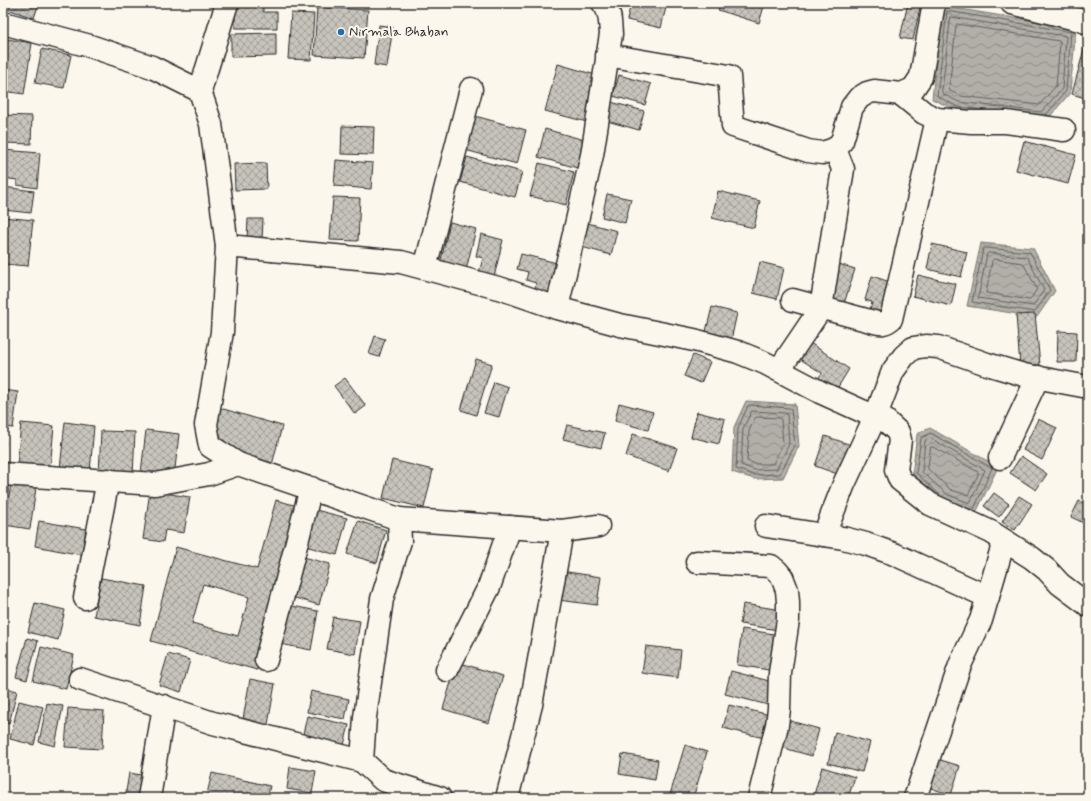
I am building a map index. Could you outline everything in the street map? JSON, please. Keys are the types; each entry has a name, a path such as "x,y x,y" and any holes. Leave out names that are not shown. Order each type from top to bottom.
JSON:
{"street":[{"path":"227,3 200,91 211,124 228,246 222,332 206,425 210,446 238,464 399,518 562,531 598,526"},
{"path":"557,308 592,155 611,34 610,20 606,6 603,3"},
{"path":"607,55 729,76 733,126 808,151 822,152 835,149 842,141 852,107 859,98 866,93 874,91 901,94 913,89 921,77 934,3"},
{"path":"1012,3 1088,23"},
{"path":"3,23 90,46 152,67 200,91"},
{"path":"425,268 471,89"},
{"path":"901,94 924,113 937,119 971,122 1006,122 1064,130"},
{"path":"793,300 882,324 887,323 891,319 937,119"},
{"path":"779,370 820,308 843,169 835,149"},
{"path":"228,246 401,262 502,289 557,308 620,325 694,340 738,352 765,363 820,392 885,420 898,432 900,440 896,470 900,480 930,504 991,532 1032,558 1047,570 1060,584 1085,596"},
{"path":"824,535 844,484 876,415 893,371 904,356 913,348 926,346 938,347 988,364 1038,377 1088,387"},
{"path":"1000,458 1038,377"},
{"path":"3,474 154,484 209,474 238,464"},
{"path":"86,598 108,480"},
{"path":"266,660 311,488"},
{"path":"362,761 365,717 382,599 400,541 399,518"},
{"path":"766,526 824,535 866,544 894,554 988,597"},
{"path":"448,670 489,587 510,527"},
{"path":"507,798 531,705 562,531"},
{"path":"915,798 960,665 981,620 1004,541"},
{"path":"696,562 770,566 777,570 782,577 787,590 788,620 780,673 778,717 759,798"},
{"path":"80,678 214,723 362,761 383,780 440,798"},
{"path":"149,798 164,706"}],"water":[{"path":"942,6 1076,28 1070,93 1046,121 956,110 932,99"},
{"path":"981,243 1033,248 1055,291 1037,317 967,306"},
{"path":"746,401 795,404 799,446 783,478 754,479 732,472 734,427"},
{"path":"930,428 998,467 975,515 943,503 912,475 917,434"}],"building":[{"path":"9,3 39,3 34,18 7,9"},
{"path":"235,3 263,3 263,12 277,12 277,28 235,28"},
{"path":"631,3 667,3 661,28 627,20"},
{"path":"720,3 765,3 759,23 718,10"},
{"path":"908,3 921,3 913,40 900,38"},
{"path":"1088,3 1088,10 1066,4"},
{"name":"Nirmala Bhaban","path":"317,7 368,10 364,58 314,55"},
{"path":"291,13 314,14 311,60 288,59"},
{"path":"379,25 393,27 387,67 374,65"},
{"path":"276,33 276,56 231,57 231,34"},
{"path":"1087,38 1088,39 1088,99 1072,94"},
{"path":"7,39 32,43 24,94 3,91 3,66"},
{"path":"42,49 71,55 64,88 35,83"},
{"path":"558,64 599,76 587,122 545,111"},
{"path":"619,75 651,84 645,105 613,96"},
{"path":"611,102 644,111 639,130 607,121"},
{"path":"3,115 32,116 31,144 3,143"},
{"path":"475,116 526,130 517,164 465,150"},
{"path":"342,126 374,127 373,155 341,154"},
{"path":"545,129 588,141 581,169 538,157"},
{"path":"1024,141 1076,155 1068,184 1016,170"},
{"path":"3,150 40,153 37,188 17,185 17,180 3,178"},
{"path":"467,157 522,172 515,197 460,182"},
{"path":"336,160 373,163 371,189 334,186"},
{"path":"266,163 267,189 235,190 234,164"},
{"path":"539,163 574,172 566,205 530,196"},
{"path":"3,187 34,191 31,213 3,210"},
{"path":"718,191 760,201 754,228 712,218"},
{"path":"607,194 631,199 625,223 602,217"},
{"path":"333,197 360,198 358,241 330,240"},
{"path":"3,217 33,220 28,266 3,264"},
{"path":"248,219 263,219 262,241 247,240"},
{"path":"450,222 476,229 466,270 440,264"},
{"path":"584,222 617,231 611,255 578,246"},
{"path":"481,234 503,240 494,277 479,273 483,258 476,256"},
{"path":"932,244 967,252 961,277 927,269"},
{"path":"521,254 557,263 549,297 534,293 536,283 526,280 528,272 517,269"},
{"path":"760,262 784,268 777,299 753,293"},
{"path":"839,264 855,269 843,307 827,302"},
{"path":"918,275 956,284 951,306 913,296"},
{"path":"872,276 893,283 882,319 869,314 872,302 865,300"},
{"path":"712,307 737,313 730,345 704,339"},
{"path":"1035,314 1040,365 1020,366 1016,315"},
{"path":"1058,331 1077,332 1076,362 1057,362"},
{"path":"375,336 385,339 379,357 369,354"},
{"path":"810,343 849,369 835,392 817,380 822,373 800,359"},
{"path":"693,355 710,362 701,383 684,376"},
{"path":"476,359 492,364 476,415 461,410"},
{"path":"345,378 366,406 355,414 334,386"},
{"path":"494,382 508,387 499,417 484,413"},
{"path":"3,390 18,392 13,428 3,427"},
{"path":"619,403 653,412 648,430 615,421"},
{"path":"220,408 282,426 272,465 224,449 215,425"},
{"path":"697,412 725,419 719,444 691,437"},
{"path":"1038,419 1057,428 1042,460 1023,450"},
{"path":"65,422 94,426 90,472 60,469"},
{"path":"21,423 54,426 50,469 17,466"},
{"path":"567,425 605,433 601,448 563,439"},
{"path":"146,430 179,434 174,477 141,473"},
{"path":"101,431 135,432 133,476 99,475"},
{"path":"633,434 677,448 669,471 626,456"},
{"path":"825,436 854,446 843,476 815,466"},
{"path":"3,441 5,441 3,463"},
{"path":"1021,456 1047,474 1036,490 1010,473"},
{"path":"392,460 433,470 424,508 383,498"},
{"path":"11,484 36,488 30,529 4,525"},
{"path":"150,491 190,497 184,533 165,530 163,542 143,539"},
{"path":"994,493 1009,504 999,517 984,506"},
{"path":"1019,496 1032,504 1015,530 1002,522"},
{"path":"276,500 301,507 257,670 151,641 176,547 257,569","holes":["203,584 249,597 238,636 192,623"]},
{"path":"1079,501 1088,505 1088,525 1071,517"},
{"path":"312,509 347,518 337,555 302,545"},
{"path":"39,521 86,529 82,555 35,546"},
{"path":"358,521 386,530 377,563 347,554"},
{"path":"300,556 330,564 319,605 288,596"},
{"path":"561,571 601,577 597,605 558,600"},
{"path":"101,578 146,586 140,625 94,616"},
{"path":"35,603 65,610 58,640 28,632"},
{"path":"282,604 318,611 311,650 275,643"},
{"path":"743,604 782,610 778,630 740,624"},
{"path":"333,617 360,621 355,654 327,649"},
{"path":"742,629 774,634 769,670 737,665"},
{"path":"27,638 38,641 27,680 16,677"},
{"path":"646,646 681,650 678,678 642,673"},
{"path":"41,647 74,655 66,689 33,681"},
{"path":"168,654 190,660 181,692 159,685"},
{"path":"457,662 503,676 489,723 443,709"},
{"path":"731,671 773,682 768,705 725,694"},
{"path":"250,679 275,684 267,730 242,725"},
{"path":"3,687 17,691 9,724 3,722"},
{"path":"311,691 349,699 345,719 307,712"},
{"path":"19,701 43,707 34,745 10,739"},
{"path":"47,703 63,706 55,746 39,742"},
{"path":"729,705 774,716 768,739 723,728"},
{"path":"68,708 104,711 102,749 65,747"},
{"path":"307,716 349,725 343,749 302,739"},
{"path":"787,720 819,729 812,756 780,747"},
{"path":"835,732 870,742 862,772 828,763"},
{"path":"685,745 707,752 693,798 669,798"},
{"path":"622,754 658,760 655,780 619,774"},
{"path":"931,757 960,766 951,795 922,785"},
{"path":"290,767 316,771 312,793 287,789"},
{"path":"822,767 855,777 848,798 813,798"},
{"path":"129,773 148,776 145,798 125,798"},
{"path":"212,773 270,786 267,798 206,798"}],"place":[{"name":"Nirmala Bhaban","path":"341,32"}]}
